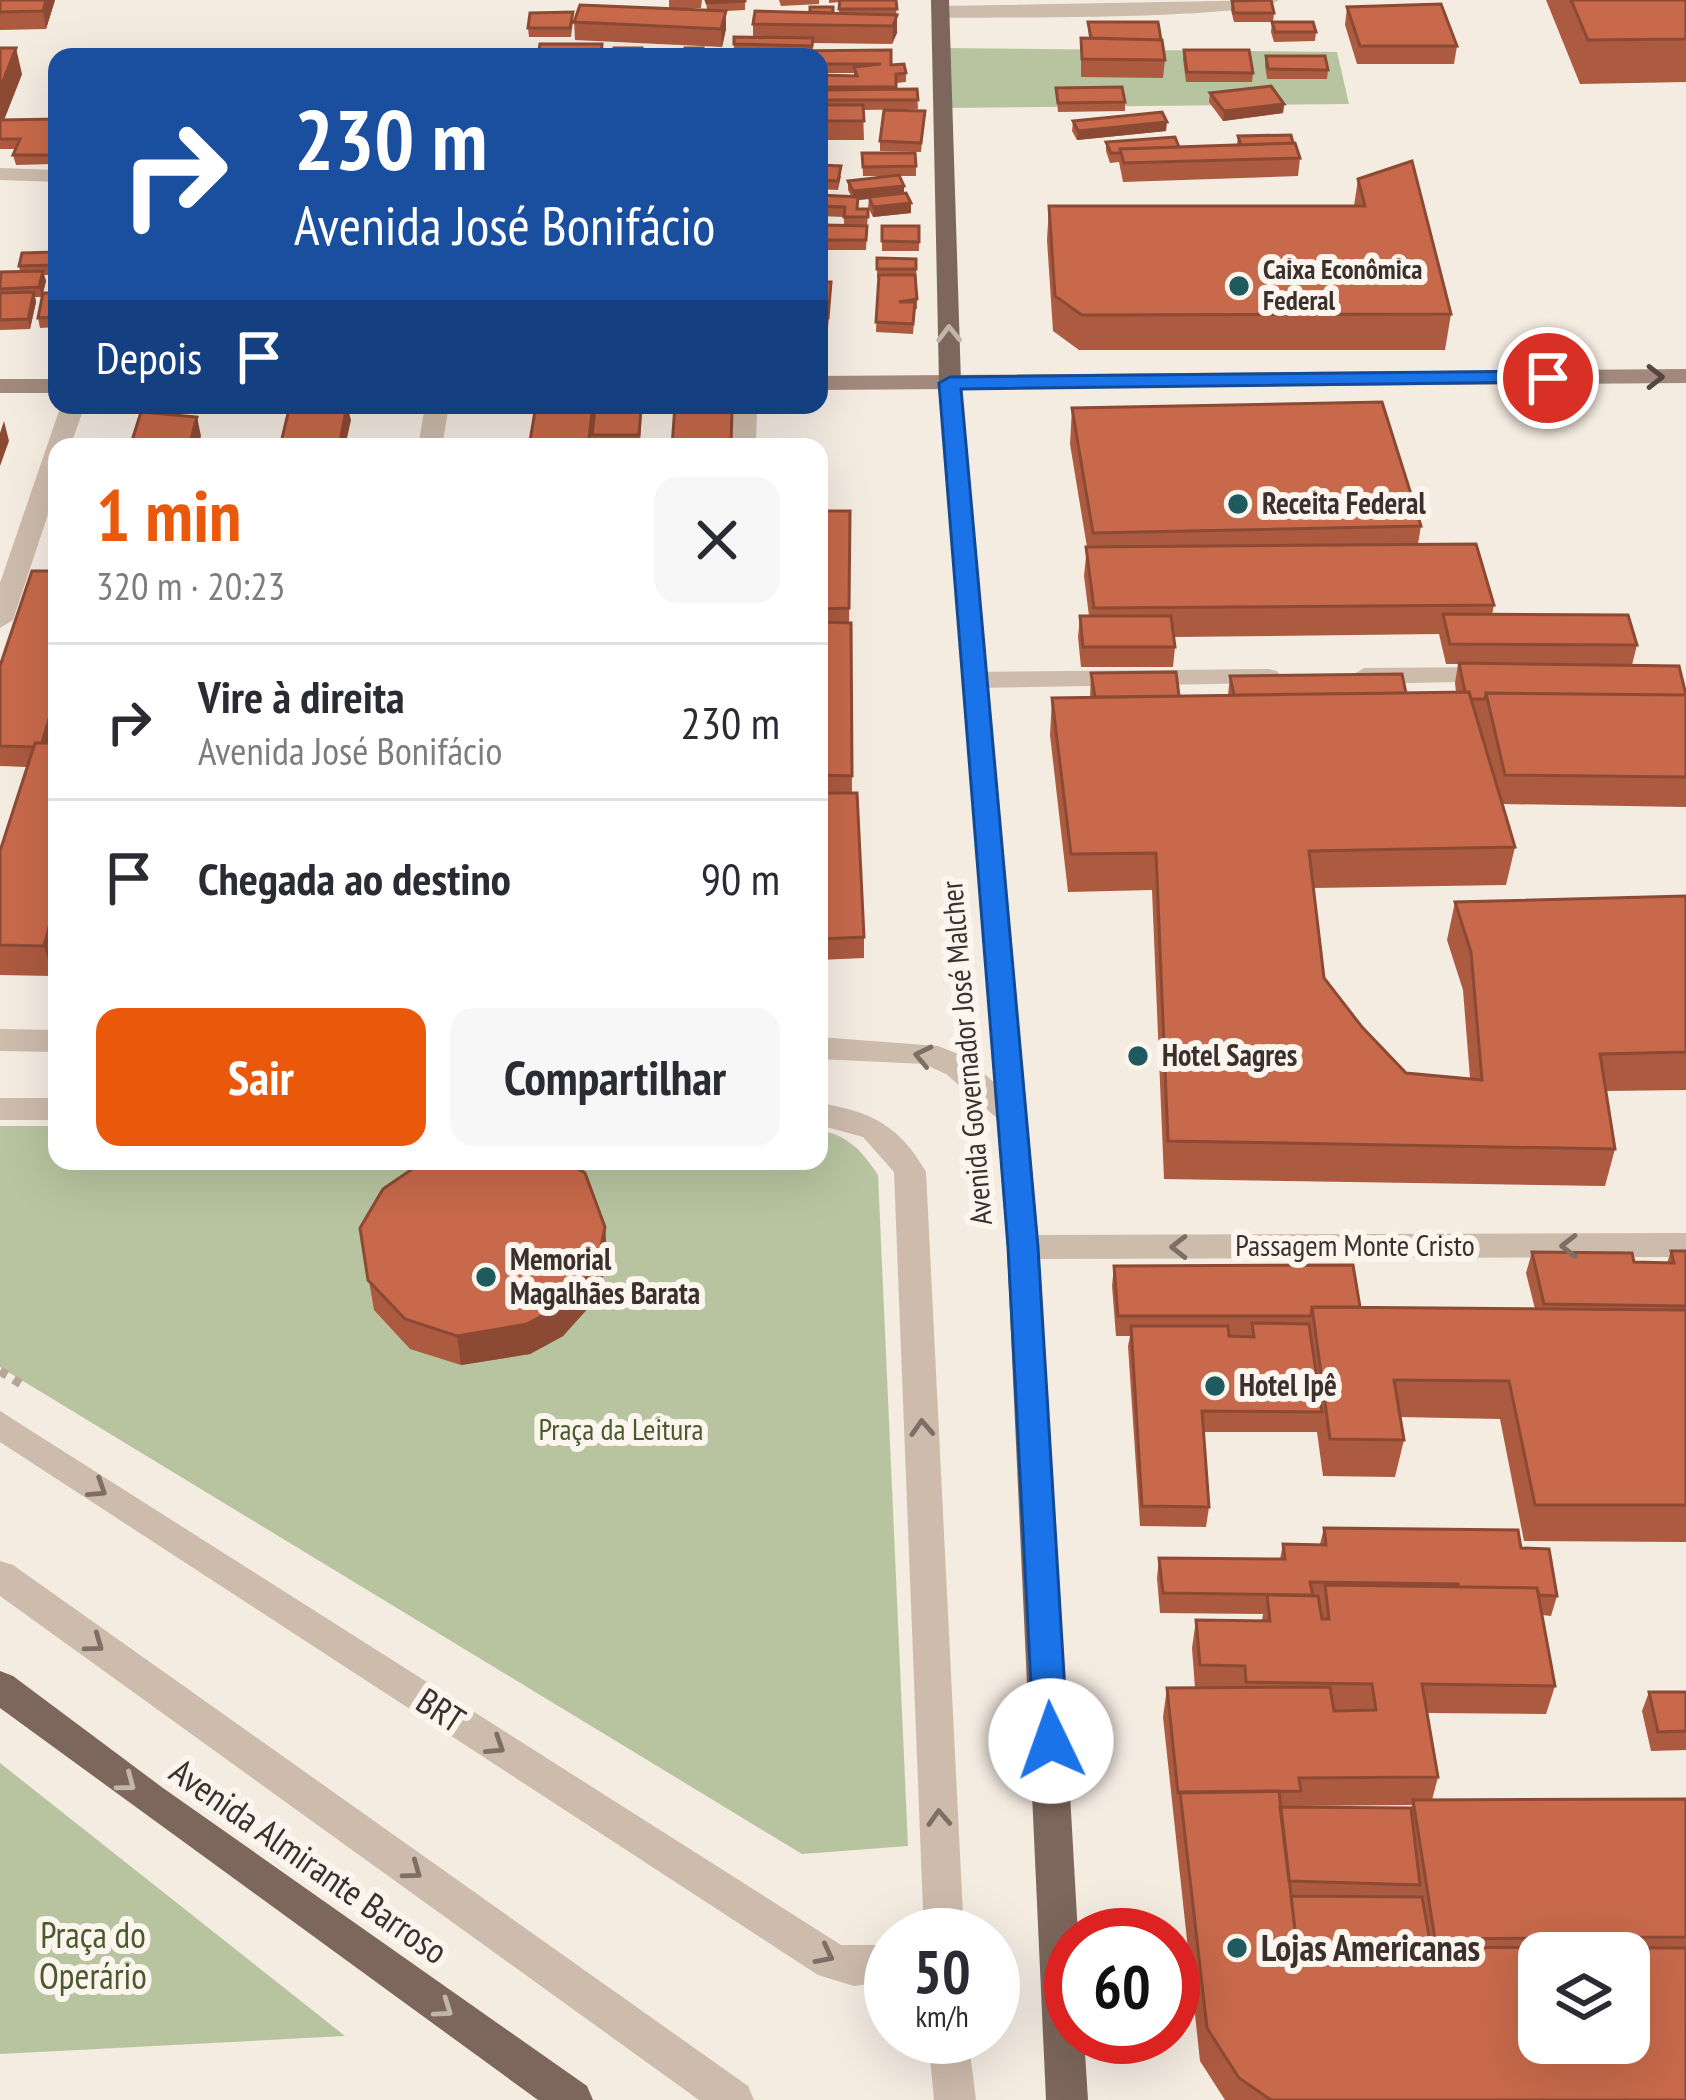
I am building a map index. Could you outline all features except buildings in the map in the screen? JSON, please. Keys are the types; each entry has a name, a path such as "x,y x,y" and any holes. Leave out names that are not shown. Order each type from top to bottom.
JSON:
{"main road":[{"name":"Avenida Governador José Malcher","path":"940,6 950,383 1023,1247 1067,2100"},
{"path":"828,383 1686,376"},
{"path":"0,386 48,386"},
{"name":"Avenida Almirante Barroso","path":"0,1687 150,1800 572,2100"}],"street":[{"path":"940,6 1210,6 1270,0"},
{"path":"0,174 48,176"},
{"path":"0,620 48,478"},
{"path":"1346,676 1532,675"},
{"path":"974,680 1299,677"},
{"path":"0,1040 48,1041"},
{"path":"828,1048 927,1054 957,1066 1010,1111"},
{"path":"0,1109 48,1109"},
{"path":"828,1116 870,1126 896,1143 910,1172 939,1908"},
{"name":"Passagem Monte Cristo","path":"1023,1247 1686,1245"},
{"name":"BRT","path":"0,1425 832,1962 864,1966"},
{"path":"0,1576 734,2100"},
{"path":"951,2064 955,2100"}],"green space":[{"path":"942,48 1337,52 1349,104 943,108"},
{"name":"Praça da Leitura","path":"0,1126 48,1126 48,1170 828,1170 828,1133 838,1136 853,1145 878,1175 908,1846 802,1854 0,1367"},
{"name":"Praça do Operário","path":"0,1763 345,2036 0,2054"}],"place":[{"name":"Caixa Econômica Federal","path":"1239,286"},
{"name":"Receita Federal","path":"1238,504"},
{"name":"Hotel Sagres","path":"1138,1056"},
{"name":"Memorial Magalhães Barata","path":"486,1277"},
{"name":"Hotel Ipê","path":"1215,1386"},
{"name":"Lojas Americanas","path":"1237,1948"}],"route":[{"path":"1051,1741 1023,1247 950,383 1548,378"}]}
